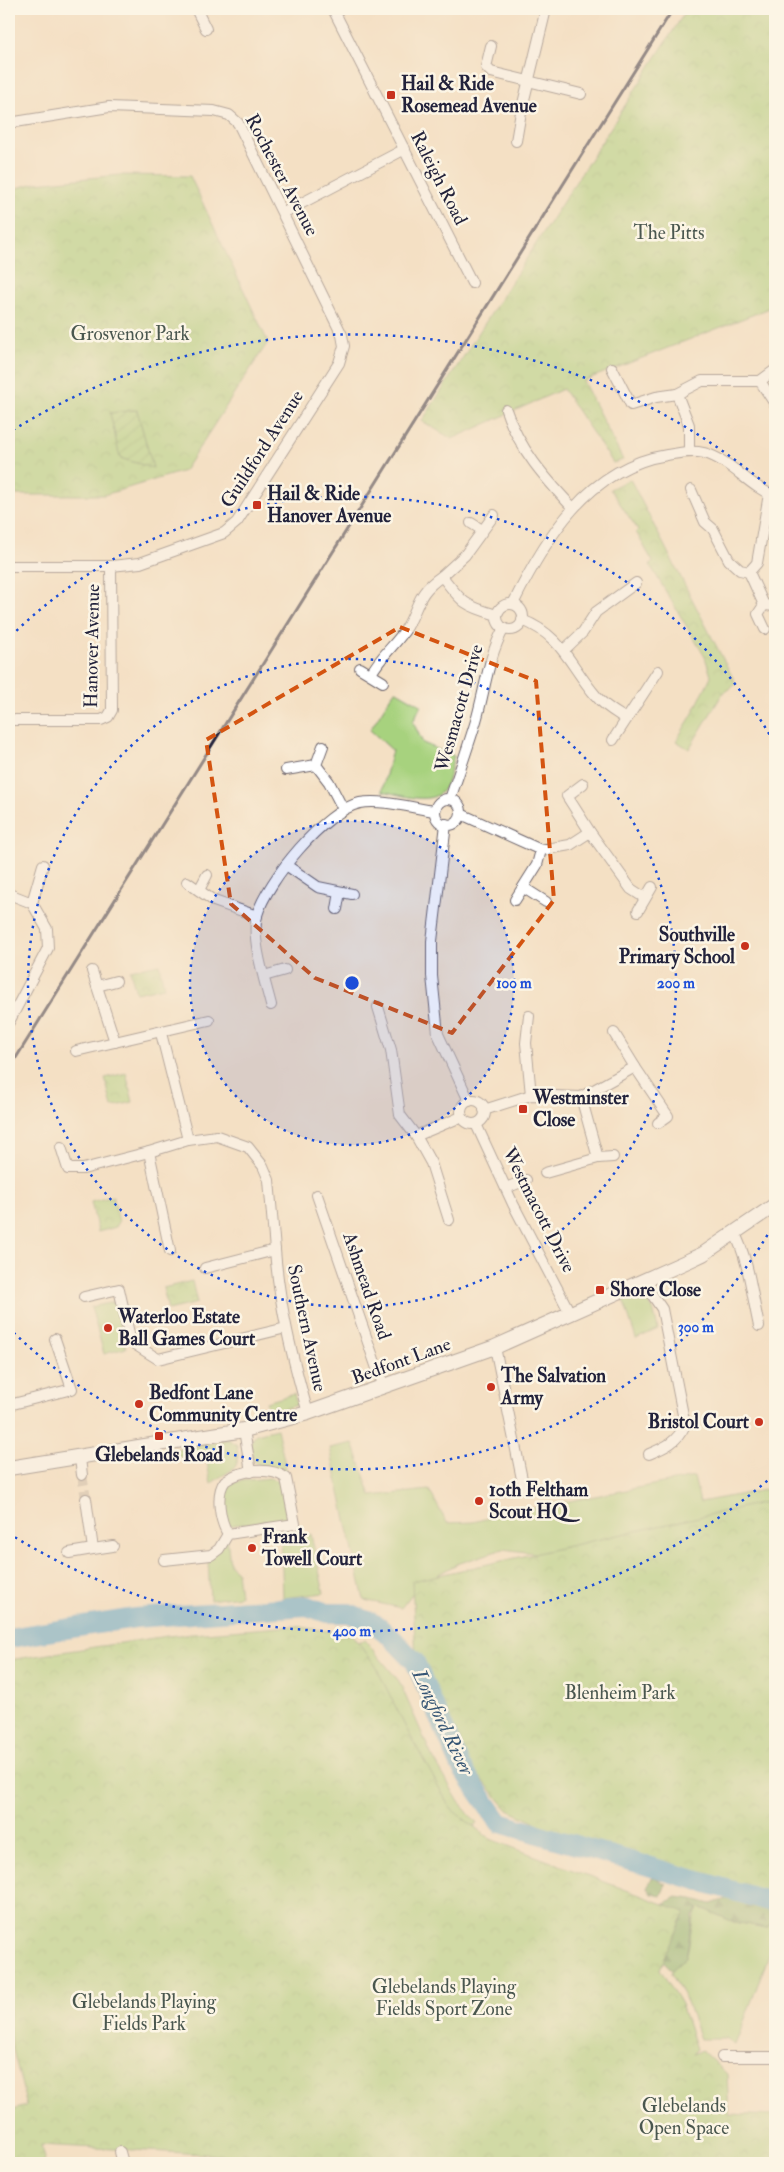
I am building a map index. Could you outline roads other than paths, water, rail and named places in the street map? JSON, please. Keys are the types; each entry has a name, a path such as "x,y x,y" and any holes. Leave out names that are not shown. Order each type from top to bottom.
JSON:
{"main road":[{"name":"Bedfont Lane","path":"9,1468 244,1430 308,1413 386,1387 495,1347 703,1254 775,1205"}],"street":[{"path":"196,9 206,29"},
{"name":"Raleigh Road","path":"334,9 472,283"},
{"path":"516,141 546,9"},
{"path":"491,46 486,67 491,72 581,94"},
{"name":"Rochester Avenue","path":"9,123 109,107 214,111 229,115 238,123 283,213 342,335 344,346"},
{"path":"283,213 404,149"},
{"name":"Guildford Avenue","path":"9,566 111,566 140,562 224,533 237,522 339,363 344,346"},
{"path":"612,368 636,416"},
{"path":"631,405 656,397 677,394 702,381 760,381 775,370"},
{"path":"760,381 775,404"},
{"path":"677,394 689,425 689,451"},
{"path":"506,410 519,443 538,469 573,508"},
{"path":"522,620 514,629 504,628 498,622 497,615 503,606 513,604 552,534 573,508 586,494 618,472 638,462 657,456 689,451 713,456 772,495 757,563 749,572"},
{"path":"691,490 705,522 713,529 729,560 740,570 749,572"},
{"path":"371,674 387,650 407,627 420,596 429,585 465,555 494,515"},
{"path":"472,523 482,530"},
{"name":"Hanover Avenue","path":"9,720 101,720 108,717 112,710 111,566"},
{"path":"749,572 764,605"},
{"path":"442,576 460,601 473,608 497,615"},
{"path":"564,650 583,632 596,612 636,583"},
{"path":"513,604 520,610 522,620"},
{"path":"764,605 775,606"},
{"path":"764,605 758,614 765,629"},
{"path":"522,620 546,631 564,650 596,696 608,708 626,719"},
{"name":"Wesmacott Drive","path":"450,799 476,720 491,658 504,628"},
{"path":"360,668 383,682"},
{"path":"613,740 658,671"},
{"path":"316,765 323,746"},
{"path":"286,770 316,765"},
{"path":"316,765 329,782 343,809"},
{"path":"583,784 565,793 631,889 645,898"},
{"path":"450,799 458,803 461,814 454,823 446,824 438,819 435,811 440,801 450,799"},
{"path":"271,1005 257,944 257,916 270,889 286,865 329,818 343,809 360,803 374,802 435,811"},
{"path":"461,814 541,850 570,845 590,832"},
{"path":"446,824 432,942 432,976 438,1034 469,1101"},
{"path":"515,900 537,865 541,850"},
{"path":"32,903 43,865"},
{"path":"286,865 318,887 352,894"},
{"path":"199,890 207,875"},
{"path":"187,882 214,901 257,916"},
{"path":"638,911 652,886"},
{"path":"524,888 546,902"},
{"path":"338,909 340,892"},
{"path":"9,894 32,903 47,929 48,948 9,1022"},
{"path":"264,976 285,970"},
{"path":"92,971 115,1042"},
{"path":"97,986 116,981"},
{"path":"378,1007 391,1050 400,1115 416,1136 431,1163 449,1220"},
{"path":"529,1016 526,1044 531,1095"},
{"path":"76,1051 161,1033 209,1020"},
{"path":"614,1032 668,1116 658,1123"},
{"path":"161,1033 188,1140"},
{"path":"484,1110 531,1095 582,1097 635,1067"},
{"path":"582,1097 598,1158"},
{"path":"469,1101 477,1101 484,1110 482,1119 476,1124 468,1123 462,1116 462,1106 469,1101"},
{"path":"416,1136 462,1116"},
{"name":"Westmacott Drive","path":"476,1124 506,1188 570,1313"},
{"name":"Southern Avenue","path":"61,1147 68,1169 83,1169 188,1140 217,1136 248,1147 264,1166 269,1180 277,1281 286,1328 308,1413"},
{"path":"149,1152 170,1251"},
{"path":"545,1174 598,1158 613,1157"},
{"path":"506,1188 526,1180"},
{"name":"Ashmead Road","path":"317,1195 380,1377 386,1387"},
{"path":"734,1232 747,1270 759,1326"},
{"name":"Southern Avenue","path":"205,1268 275,1250"},
{"path":"646,1280 649,1290 662,1309 685,1426 680,1436 668,1447 649,1454"},
{"path":"84,1297 119,1288 131,1342 158,1359 286,1328"},
{"path":"9,1405 72,1389 55,1338"},
{"path":"495,1347 524,1489"},
{"path":"244,1430 251,1472"},
{"path":"80,1458 82,1475"},
{"path":"270,1471 277,1472 286,1478 295,1524 228,1534 225,1529 220,1505 222,1485 228,1478 251,1472 270,1471"},
{"path":"86,1499 93,1549"},
{"path":"164,1560 211,1555 219,1549 228,1534"},
{"path":"69,1553 113,1546"},
{"path":"722,2057 775,2057"},
{"path":"120,2152 123,2163"}],"waterway":[{"name":"Longford River","path":"9,1638 135,1618 307,1606 327,1613 349,1613 375,1624 390,1636 415,1662 461,1767 500,1823 775,1903"}],"tunnel":[{"path":"82,1475 86,1499"}],"railway":[{"path":"9,1069 673,9"}],"place":[{"name":"Hail & Ride Rosemead Avenue","path":"391,95"},
{"name":"Hail & Ride Hanover Avenue","path":"257,505"},
{"name":"Southville Primary School","path":"745,946"},
{"name":"Westminster Close","path":"523,1109"},
{"name":"Shore Close","path":"600,1290"},
{"name":"Waterloo Estate Ball Games Court","path":"108,1328"},
{"name":"The Salvation Army","path":"491,1387"},
{"name":"Bedfont Lane Community Centre","path":"139,1404"},
{"name":"Bristol Court","path":"759,1422"},
{"name":"Glebelands Road","path":"159,1436"},
{"name":"10th Feltham Scout HQ","path":"479,1501"},
{"name":"Frank Towell Court","path":"252,1548"}],"park label":[{"name":"The Pitts","path":"669,233"},
{"name":"Grosvenor Park","path":"130,334"},
{"name":"Blenheim Park","path":"620,1693"},
{"name":"Glebelands Playing Fields Sport Zone","path":"444,1998"},
{"name":"Glebelands Playing Fields Park","path":"144,2013"},
{"name":"Glebelands Open Space","path":"684,2117"}]}
